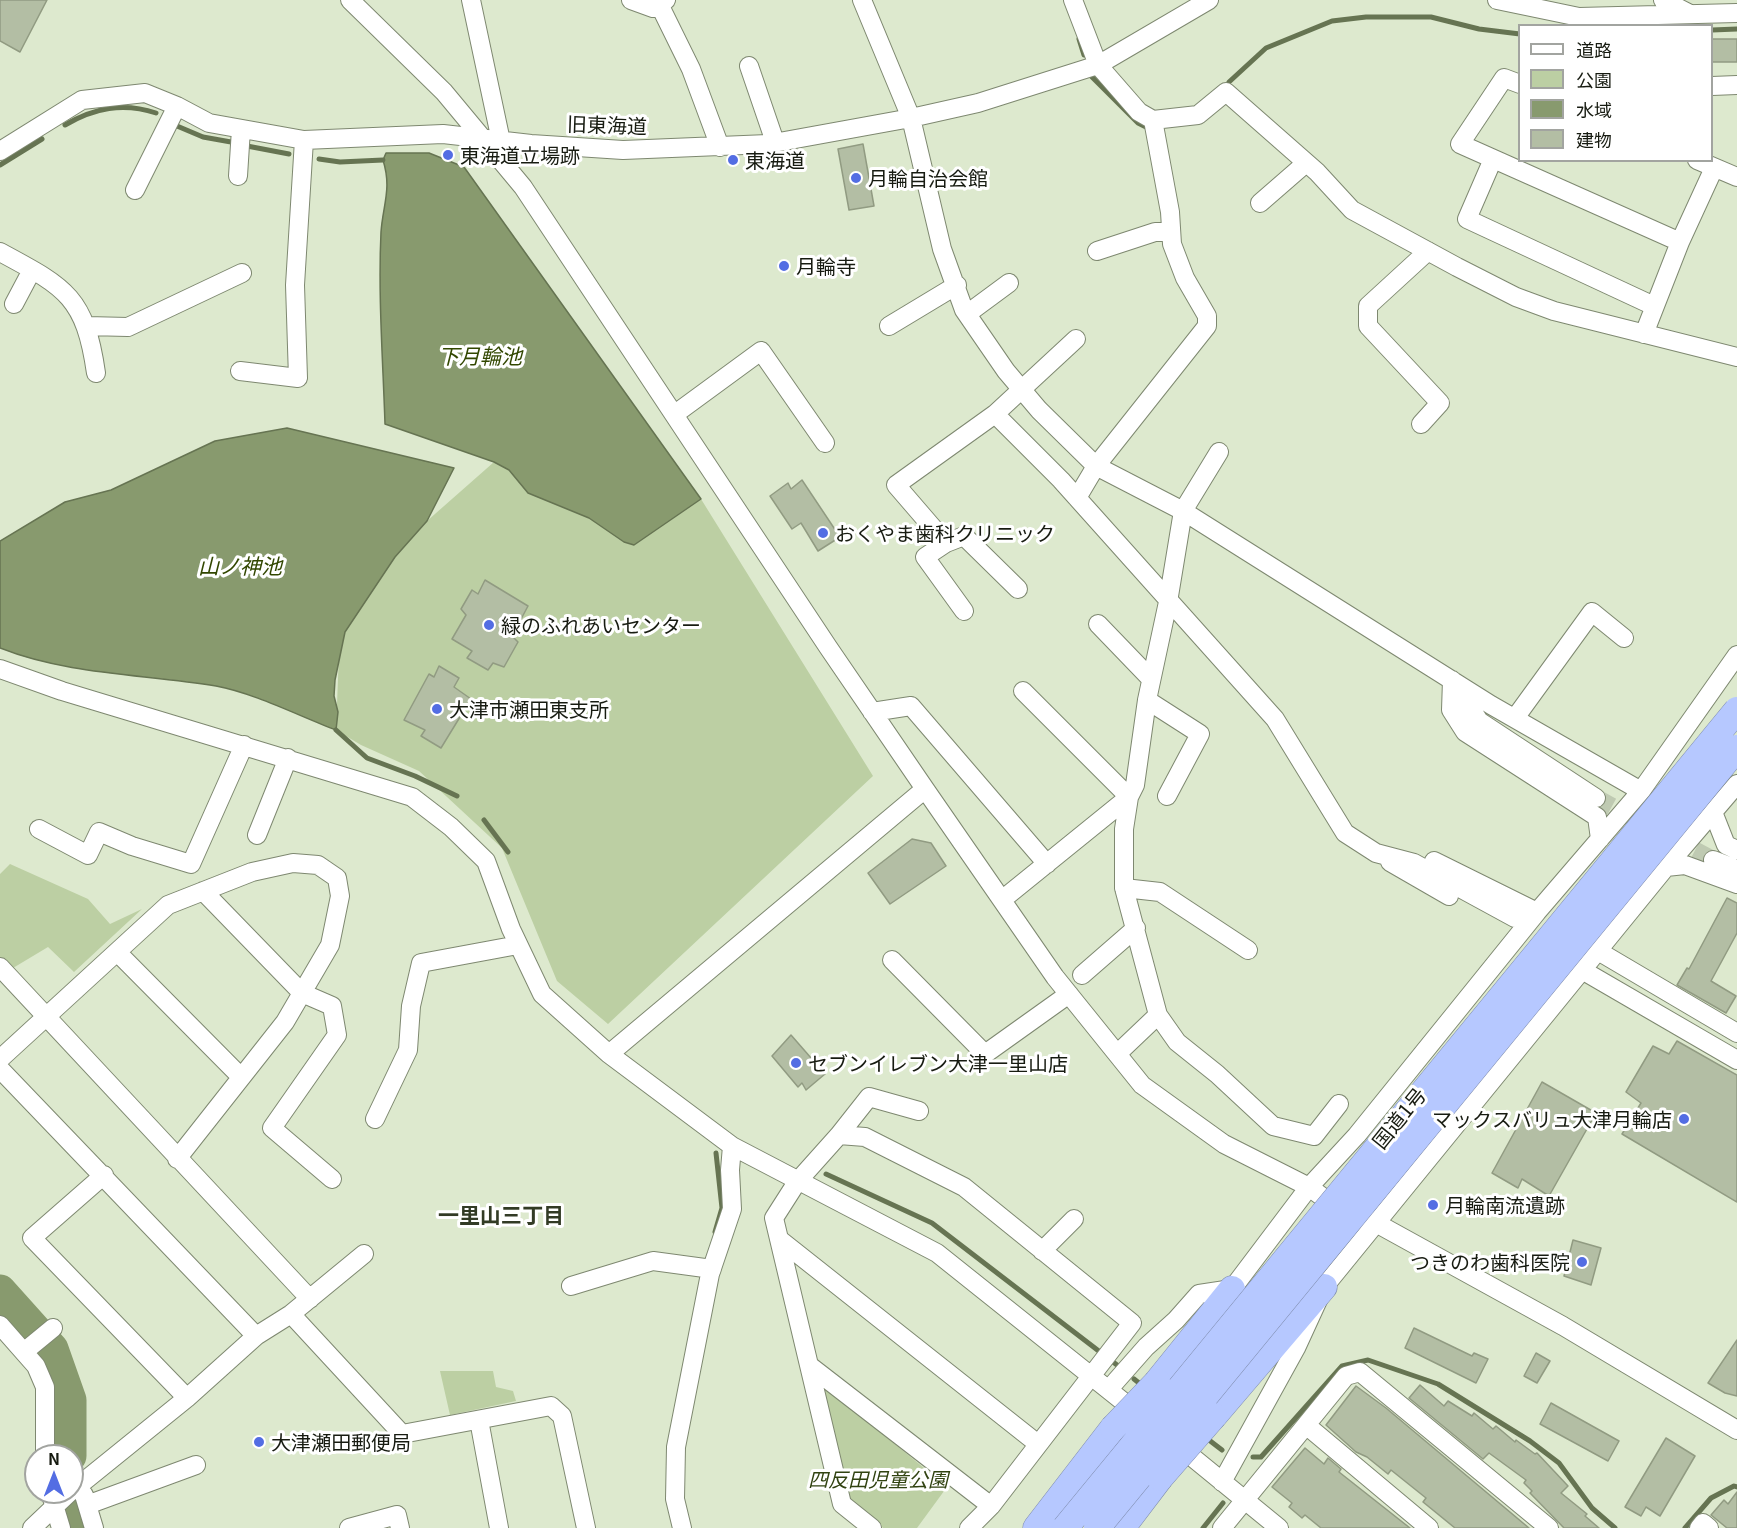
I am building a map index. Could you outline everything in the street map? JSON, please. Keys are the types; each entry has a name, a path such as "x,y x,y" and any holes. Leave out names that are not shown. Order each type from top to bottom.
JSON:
{"highway":[{"name":"国道1号","path":"1065,1528 1737,710"},
{"name":"国道1号","path":"1097,1528 1737,748"},
{"path":"1122,1528 1160,1478 1324,1287"},
{"path":"1036,1528 1113,1428 1157,1382 1232,1289"}],"street":[{"path":"351,0 493,141 872,712 1069,994 1142,1084 1224,1144 1309,1187 1344,1213 1376,1224 1563,1326 1737,1429"},
{"path":"471,0 493,141"},
{"path":"631,0 653,8 663,2 720,147"},
{"path":"862,0 911,118 942,249 967,314 1021,389 1096,466 1183,511 1452,680 1641,791"},
{"path":"1073,0 1098,65 1139,112 1153,121 1198,115 1226,92 1253,113 1353,210 1516,297 1554,311 1737,357"},
{"name":"旧東海道","path":"0,151 82,100 145,93 177,105 209,123 304,140 442,134 493,141 623,150 720,147 775,142 911,118 978,103 1098,65 1209,0"},
{"path":"1497,0 1579,18 1737,13"},
{"path":"1663,0 1692,15"},
{"path":"749,66 775,142"},
{"path":"1518,83 1504,78 1460,144 1680,242"},
{"path":"1713,86 1737,85"},
{"path":"135,190 177,105"},
{"path":"1153,121 1157,141 1163,232"},
{"path":"238,176 241,129"},
{"path":"240,371 298,378 295,285 304,140"},
{"path":"1493,159 1467,219 1654,306"},
{"path":"1260,203 1306,163"},
{"path":"1644,334 1680,242 1706,164 1737,177"},
{"path":"1077,498 1096,466 1207,326 1204,309 1185,278 1172,244 1163,232 1152,168"},
{"path":"1097,251 1163,232"},
{"path":"1421,424 1440,403 1368,326 1368,306 1428,251"},
{"path":"0,252 68,293 87,326 96,373"},
{"path":"14,304 32,270"},
{"path":"87,326 128,327 242,273"},
{"path":"967,314 1009,283"},
{"path":"889,326 957,285"},
{"path":"946,543 896,485 994,414 1076,339"},
{"path":"675,414 761,351 825,443"},
{"path":"994,414 1077,498 1275,719 1345,832 1410,875 1517,926"},
{"path":"1219,452 1183,511 1168,602 1147,700 1135,785 1129,797 1124,829 1124,888 1158,1015 1177,1042 1217,1074 1273,1126 1314,1136 1339,1104"},
{"path":"964,611 925,557 946,543 964,536 1018,589"},
{"path":"1515,718 1592,612 1624,638"},
{"path":"1098,624 1151,678"},
{"path":"1109,1389 1146,1347 1176,1320 1199,1294 1232,1289 1309,1187 1357,1135 1517,926 1537,912 1641,791 1737,655"},
{"path":"0,669 62,692 412,797 451,827 486,861 518,945 542,993 609,1054 732,1146 796,1182 937,1253 1094,1370 1109,1389 1279,1528"},
{"path":"1452,680 1479,721 1596,798"},
{"path":"1452,680 1451,710 1465,732 1597,818 1600,839"},
{"path":"1023,692 1129,797"},
{"path":"1147,700 1200,734 1167,796"},
{"path":"872,712 911,706 1047,864"},
{"path":"39,829 88,855 99,832 132,846 191,864 244,745"},
{"path":"257,835 288,758"},
{"path":"1222,1482 1296,1348 1324,1287 1593,963 1666,867 1737,784"},
{"path":"609,1054 925,789"},
{"path":"1004,899 1129,797"},
{"path":"1713,812 1726,845 1737,850"},
{"path":"1376,853 1420,854 1537,912"},
{"path":"1713,860 1737,869"},
{"path":"0,1059 168,905 252,872 293,863 318,865 337,878 340,896 330,945 285,1022 177,1159"},
{"path":"1666,867 1685,865 1737,884"},
{"path":"1124,888 1160,892 1248,950"},
{"path":"203,891 302,993 332,1006 337,1035 272,1128 332,1179"},
{"path":"1082,975 1136,928"},
{"path":"375,1119 408,1050 411,1006 421,963 518,945"},
{"path":"117,952 241,1077"},
{"path":"892,960 985,1054 1069,994"},
{"path":"1593,963 1737,1033"},
{"path":"1593,963 1737,1046"},
{"path":"1593,963 1737,1060"},
{"path":"0,967 310,1299"},
{"path":"1117,1054 1158,1015"},
{"path":"0,1069 256,1336"},
{"path":"872,1528 842,1504 774,1218 796,1182 839,1135 869,1097 919,1111"},
{"path":"839,1135 864,1137 964,1187 1132,1323 991,1506 969,1528"},
{"path":"682,1528 675,1499 676,1447 712,1269 732,1209 730,1170 732,1146"},
{"path":"104,1175 32,1238 187,1398"},
{"path":"1042,1251 1074,1219"},
{"path":"779,1239 1038,1444"},
{"path":"84,1481 187,1398 256,1336 291,1314 364,1254"},
{"path":"571,1286 653,1261 712,1269"},
{"path":"291,1314 402,1434 551,1406 562,1416 586,1528"},
{"path":"0,1325 36,1366 45,1387 45,1444"},
{"path":"25,1351 53,1328"},
{"path":"810,1366 991,1506"},
{"path":"1222,1528 1346,1376 1360,1372 1550,1528"},
{"path":"478,1420 499,1528"},
{"path":"1306,1425 1429,1528"},
{"path":"87,1505 196,1465"},
{"path":"84,1501 94,1528"},
{"path":"32,1528 49,1504"},
{"path":"54,1504 61,1528"},
{"path":"349,1528 397,1515 400,1528"},
{"path":"1699,1528 1703,1523 1709,1528"}],"green space":[{"path":"494,462 509,470 528,493 589,518 624,542 634,545 701,499 873,776 608,1024 557,981 502,848 419,771 361,745 336,730 339,653 345,632 395,557 427,521"},
{"path":"10,864 88,899 110,924 142,909 74,972 48,947 13,968 0,958 0,874"},
{"path":"440,1371 493,1371 496,1387 513,1391 516,1401 450,1415"},
{"name":"四反田児童公園","path":"821,1383 947,1487 917,1528 883,1528 876,1520 842,1504"}],"water":[{"name":"下月輪池","path":"386,153 429,153 464,167 701,499 634,545 624,542 589,518 528,493 509,470 494,462 385,424 380,280 381,232 387,188 383,160"},
{"name":"山ノ神池","path":"287,428 454,468 427,521 395,557 345,632 335,680 334,696 338,712 336,730 231,689 79,669 52,664 0,648 0,541 65,502 111,490 215,441"}],"building":[{"path":"0,0 47,0 20,52 0,41"},
{"path":"1713,39 1737,39 1737,62 1713,62"},
{"name":"月輪自治会館","path":"863,144 874,206 849,210 838,149"},
{"path":"802,480 840,537 818,551 801,523 792,529 770,496 788,483 791,489"},
{"name":"緑のふれあいセンター","path":"485,580 528,606 512,636 518,642 504,667 493,663 488,670 467,658 472,651 452,639 466,615 461,609 472,590 478,594"},
{"name":"大津市瀬田東支所","path":"439,666 459,678 454,687 471,699 441,748 421,736 425,730 404,720 429,674 434,677"},
{"path":"912,839 931,843 946,866 890,904 868,873"},
{"path":"1727,898 1737,903 1737,933 1711,981 1736,996 1726,1013 1677,985 1687,968 1689,969"},
{"name":"セブンイレブン大津一里山店","path":"791,1035 825,1074 806,1090 802,1083 798,1087 772,1056"},
{"name":"マックスバリュ大津月輪店","path":"1677,1041 1737,1075 1737,1202 1622,1134 1641,1103 1626,1092 1653,1046 1669,1054"},
{"path":"1542,1082 1596,1113 1549,1196 1522,1179 1518,1188 1492,1173"},
{"name":"つきのわ歯科医院","path":"1573,1240 1601,1248 1591,1285 1564,1276"},
{"path":"1414,1328 1472,1356 1474,1353 1488,1359 1476,1383 1405,1348"},
{"path":"1737,1340 1737,1396 1725,1393 1708,1383"},
{"path":"1536,1353 1550,1361 1537,1383 1524,1376"},
{"path":"1420,1385 1444,1406 1448,1401 1472,1416 1474,1413 1493,1429 1496,1426 1515,1442 1516,1440 1535,1454 1537,1453 1568,1486 1561,1493 1587,1514 1585,1516 1599,1528 1564,1528 1530,1493 1532,1491 1524,1483 1526,1480 1489,1453 1483,1459 1409,1398"},
{"path":"1356,1386 1386,1408 1529,1528 1455,1528 1423,1502 1426,1498 1391,1470 1388,1474 1367,1457 1356,1452 1326,1425"},
{"path":"1551,1403 1619,1441 1608,1461 1540,1424"},
{"path":"1666,1438 1695,1456 1660,1516 1646,1507 1641,1516 1625,1507"},
{"path":"1305,1448 1324,1464 1328,1458 1341,1469 1339,1472 1410,1528 1321,1528 1305,1515 1302,1518 1289,1507 1292,1503 1272,1487"},
{"path":"1737,1492 1737,1528 1727,1528 1711,1515 1724,1500 1728,1504"}],"waterway":[{"path":"1229,82 1266,48 1332,21 1366,17 1431,17 1479,29 1518,34"},
{"path":"1713,30 1737,29"},
{"path":"1079,39 1084,55"},
{"path":"1092,77 1138,123 1146,127"},
{"path":"65,125 87,114 109,108 132,108 156,113"},
{"path":"177,126 203,137 231,142"},
{"path":"0,165 42,139"},
{"path":"247,146 289,154"},
{"path":"319,159 340,162 383,160"},
{"path":"336,730 367,758 415,776 457,796"},
{"path":"484,820 508,852"},
{"path":"715,1232 722,1208 716,1153"},
{"path":"826,1174 932,1223 1117,1365"},
{"path":"0,1291 52,1349 70,1400 70,1444"},
{"path":"1253,1457 1261,1457 1342,1366 1368,1360 1438,1384 1530,1441 1559,1463 1592,1508 1615,1528"},
{"path":"1134,1379 1144,1387"},
{"path":"1205,1437 1222,1450"},
{"path":"1685,1528 1711,1498 1734,1486 1737,1487"},
{"path":"1203,1528 1223,1503"},
{"path":"75,1509 81,1528"}],"tunnel":[{"path":"1596,798 1636,820"},
{"path":"1671,838 1713,860"}],"place":[{"name":"東海道立場跡","path":"448,155"},
{"name":"東海道","path":"733,160"},
{"name":"月輪自治会館","path":"856,178"},
{"name":"月輪寺","path":"784,266"},
{"name":"おくやま歯科クリニック","path":"823,533"},
{"name":"緑のふれあいセンター","path":"489,625"},
{"name":"大津市瀬田東支所","path":"437,709"},
{"name":"セブンイレブン大津一里山店","path":"796,1063"},
{"name":"マックスバリュ大津月輪店","path":"1684,1119"},
{"name":"月輪南流遺跡","path":"1433,1205"},
{"name":"つきのわ歯科医院","path":"1582,1262"},
{"name":"大津瀬田郵便局","path":"259,1442"}],"district":[{"name":"一里山三丁目","path":"501,1215"}]}
